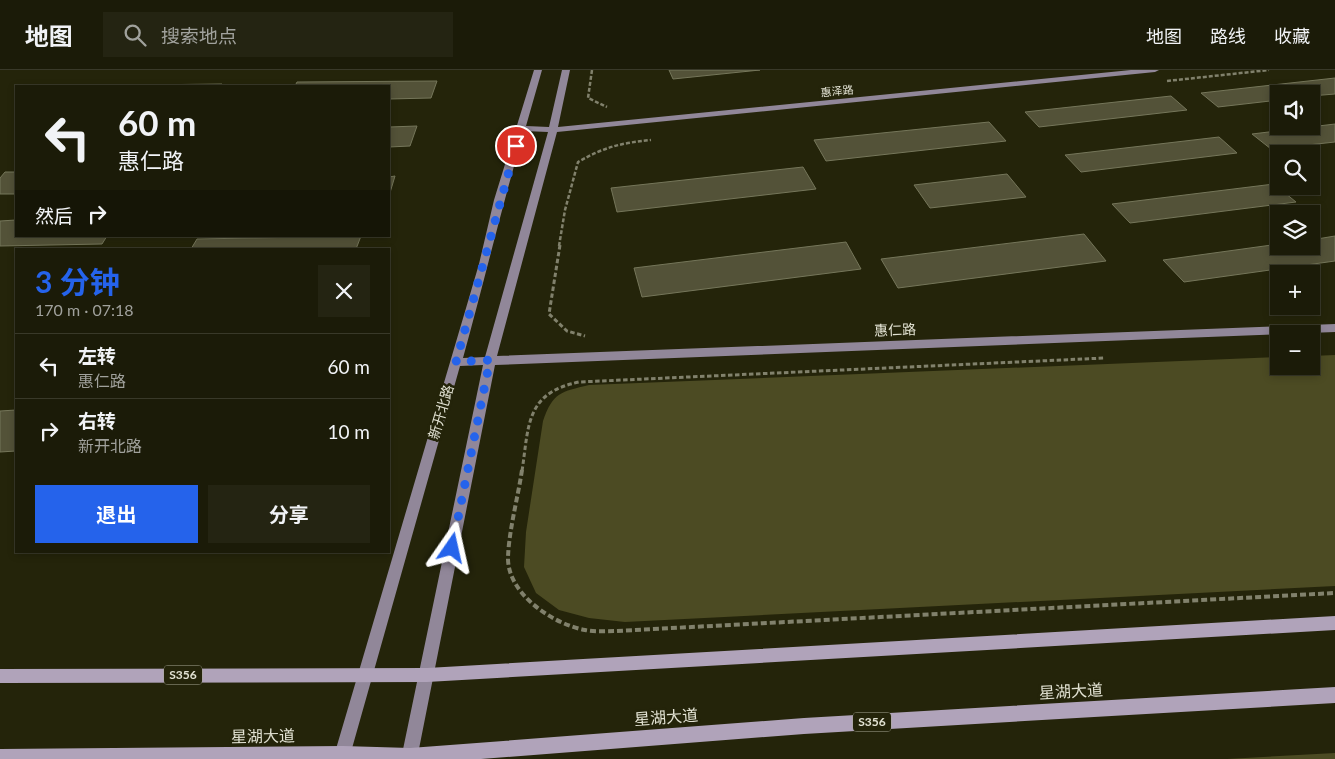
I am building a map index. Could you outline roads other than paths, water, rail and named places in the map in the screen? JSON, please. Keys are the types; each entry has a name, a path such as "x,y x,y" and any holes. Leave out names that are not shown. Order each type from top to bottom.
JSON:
{"main road":[{"name":"新开北路","path":"342,756 484,264 499,200 538,70"},
{"path":"410,758 490,360 554,130 566,70"},
{"name":"惠泽路","path":"521,128 554,130 1155,70"},
{"name":"惠仁路","path":"456,362 1335,328"},
{"name":"S356","path":"0,676 427,675 1335,624"},
{"name":"星湖大道","path":"0,757 342,756 410,758 804,726 1335,694"}]}
